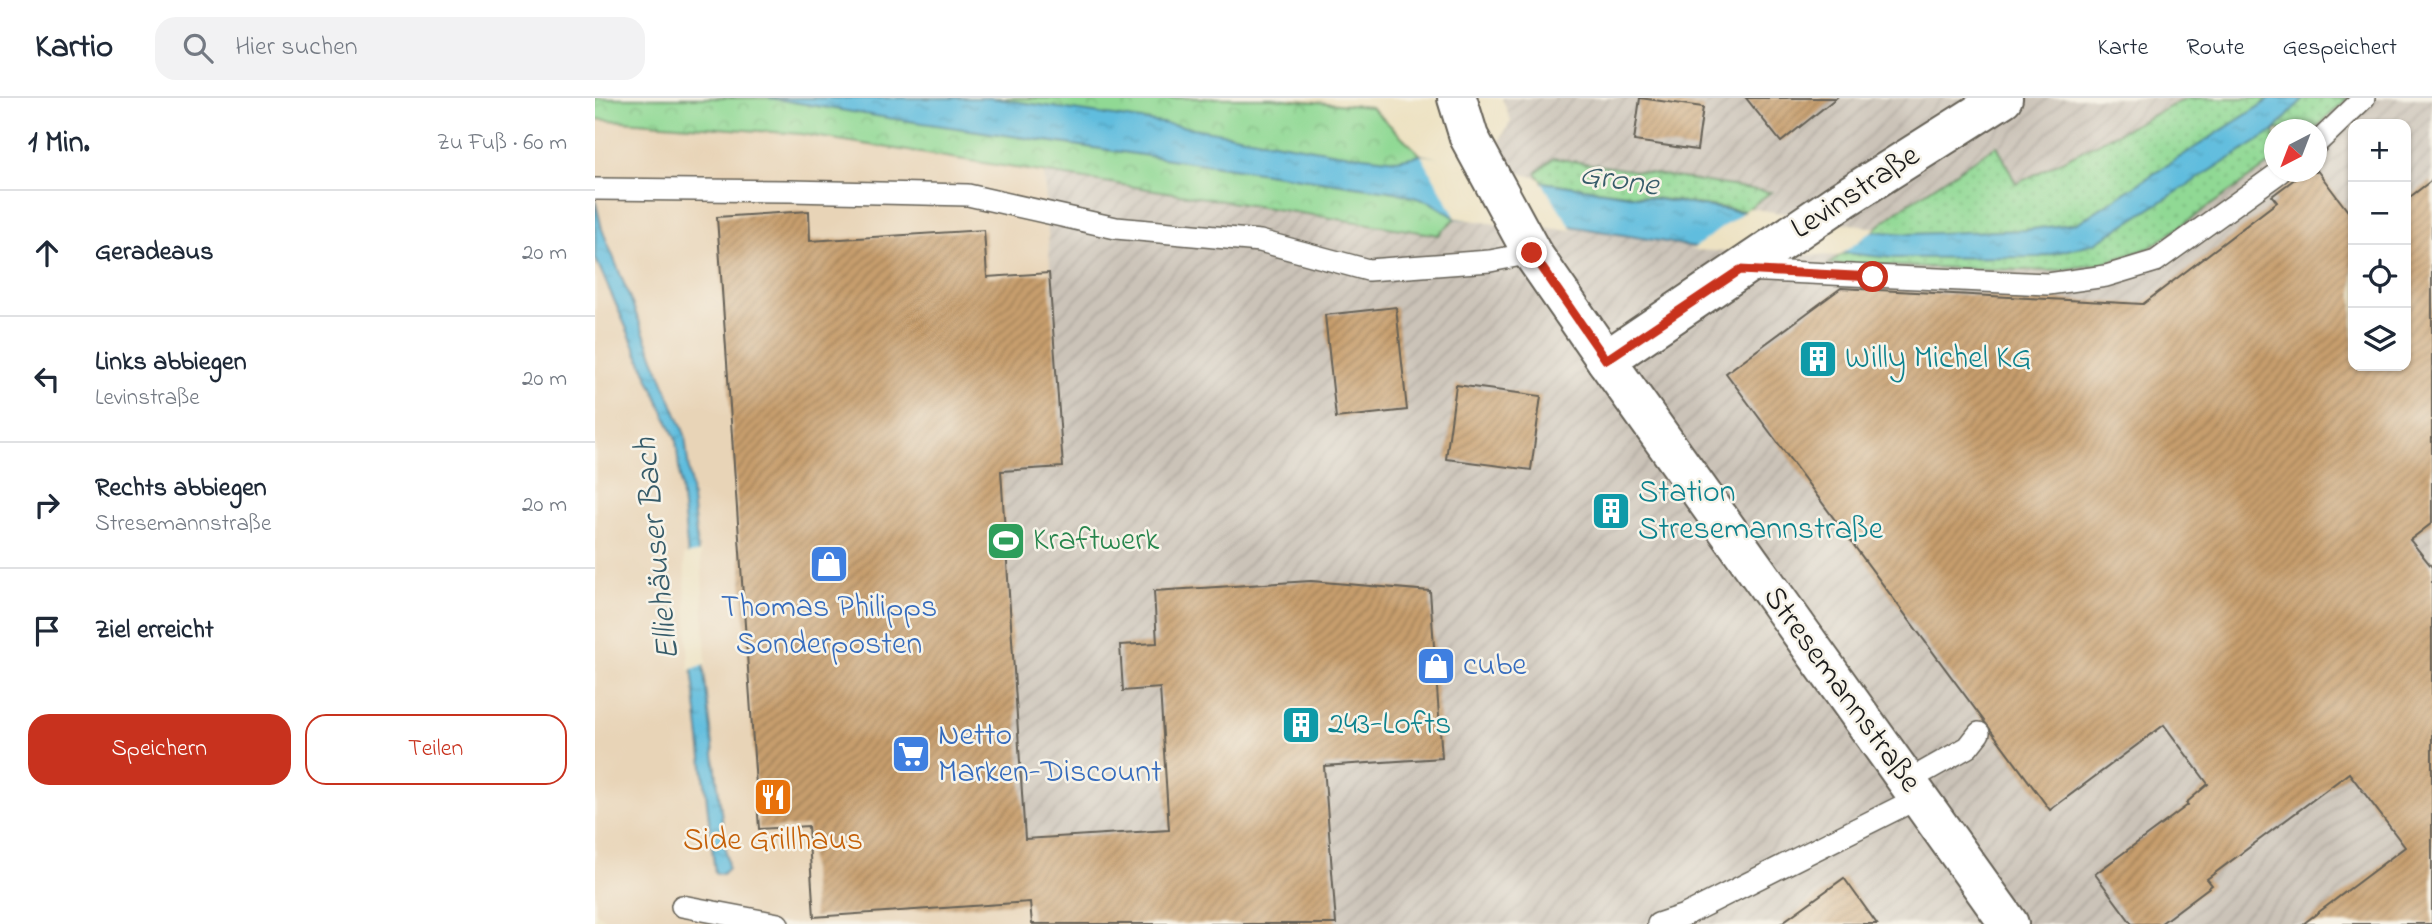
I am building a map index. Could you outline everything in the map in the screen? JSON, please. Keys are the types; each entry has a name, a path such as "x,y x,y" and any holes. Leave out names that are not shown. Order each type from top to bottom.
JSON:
{"street":[{"name":"Stresemannstraße","path":"1457,98 1469,137 1525,240 1606,360 2009,924"},
{"name":"Levinstraße","path":"1606,360 1842,200 2003,98"}],"lane":[{"path":"2327,133 2364,98"},
{"path":"1748,264 2048,284 2106,276 2156,261 2266,182"},
{"path":"604,189 968,195 1116,228 1260,241 1369,270 1490,261 1525,240"},
{"path":"1658,924 1685,915 1912,790 1968,747 1979,733"},
{"path":"682,906 778,924"}],"shaded area":[{"path":"1502,98 2432,98 2432,924 1031,924 1001,471 1063,466 1044,172 1438,235 1456,218 1511,121"},
{"path":"595,119 801,134 1044,172 1063,467 1001,472 1032,924 610,924 595,911"}],"green space":[{"path":"595,98 1272,98 1371,107 1421,155 1456,218 1438,235 801,134 595,119"},
{"path":"2187,98 2348,98 2326,119 2264,119 2264,168 2149,248 2100,264 2052,271 1829,264 1903,207 1997,145 2016,184"},
{"path":"1553,158 1771,192 1745,211 1542,182 1536,173"}],"water":[{"path":"769,98 992,98 1175,125 1337,153 1397,160 1421,155 1542,182 1871,231 1908,234 2025,230 2077,223 2272,98 2304,98 2285,119 2264,119 2264,137 2095,243 2040,257 1894,258 1843,253 1695,247 1570,226 1456,218 1430,202 1396,192 888,118"},
{"path":"595,199 602,229 685,435 698,553 703,664 728,868 722,874 715,873 692,668 688,555 676,440 595,257"}],"pier":[{"path":"1421,155 1470,162 1539,178 1573,230 1503,225 1456,218"},
{"path":"1749,208 1876,228 1839,256 1691,250"},
{"path":"701,552 706,664 689,670 684,555"}],"building":[{"path":"1640,98 1703,107 1697,150 1634,141"},
{"path":"1746,98 1836,98 1781,142"},
{"path":"2432,180 2432,523 2410,540 2432,567 2432,924 2303,924 2405,847 2349,773 2207,879 2212,885 2160,924 2132,924 2095,874 2188,805 2186,803 2208,784 2164,725 2050,810 1726,373 1841,288 2143,304 2277,202 2272,196 2291,182 2326,182 2348,211 2348,371 2411,371 2411,196"},
{"path":"809,211 810,241 984,230 987,277 1049,273 1063,467 1001,471 1025,839 1169,830 1160,688 1123,691 1120,645 1157,643 1154,591 1311,581 1430,591 1442,758 1324,766 1336,924 1032,924 1030,902 814,917 808,826 759,829 717,217"},
{"path":"1396,307 1407,410 1336,418 1325,315"},
{"path":"1456,385 1541,396 1531,470 1446,459"},
{"path":"1844,878 1877,924 1780,924"}],"place":[{"name":"Willy Michel KG","path":"1818,359"},
{"name":"Station Stresemannstraße","path":"1611,511"},
{"name":"Kraftwerk","path":"1006,541"},
{"name":"Thomas Philipps Sonderposten","path":"829,564"},
{"name":"cube","path":"1436,666"},
{"name":"243-Lofts","path":"1301,725"},
{"name":"Netto Marken-Discount","path":"911,754"},
{"name":"Side Grillhaus","path":"773,797"}],"route":[{"path":"1532,253 1606,360 1740,270 1873,277"}],"water label":[{"name":"Grone","path":"1619,181"},
{"name":"Elliehäuser Bach","path":"658,549"}]}
